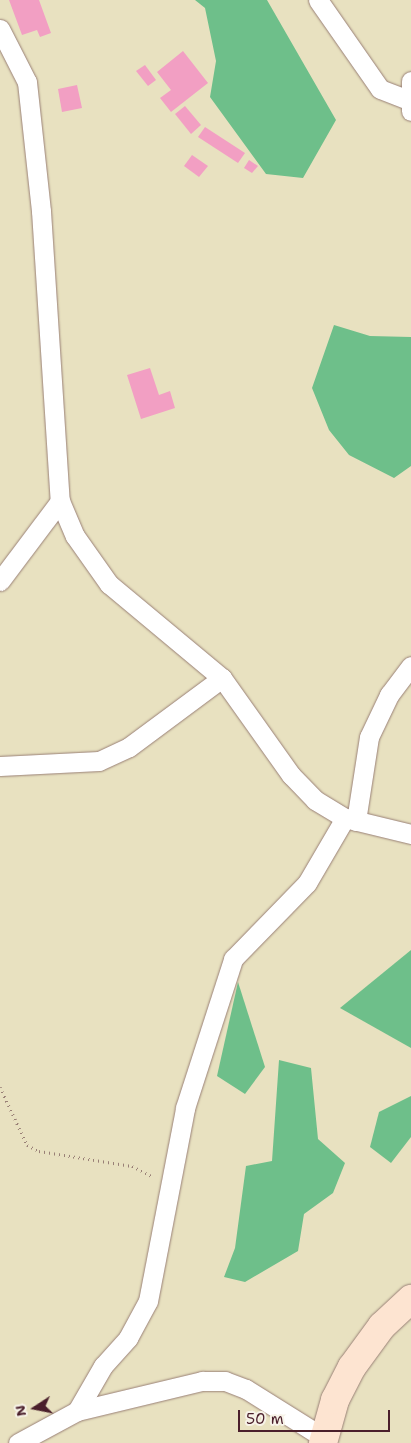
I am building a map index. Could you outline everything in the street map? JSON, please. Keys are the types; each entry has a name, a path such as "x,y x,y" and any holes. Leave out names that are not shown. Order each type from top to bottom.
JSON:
{"street":[{"path":"318,0 380,89 411,101"},
{"path":"0,29 27,82 41,211 60,501 74,536 109,584 222,678 290,775 316,800 350,820 411,834"},
{"path":"411,81 411,111"},
{"path":"0,581 60,501"},
{"path":"77,1411 104,1366 128,1338 148,1301 185,1108 233,959 307,883 350,820 369,736 389,695 411,666"},
{"path":"0,766 99,761 129,747 222,678"},
{"path":"18,1443 77,1411 152,1391 224,1381 246,1389 323,1441 335,1400 352,1367 382,1326 411,1299"}],"path":[{"path":"0,1086 27,1144 39,1151 132,1166 170,1184"}],"green space":[{"path":"195,0 267,0 336,120 303,178 266,174 210,97 216,61 205,8"},
{"path":"334,325 370,336 411,337 411,466 394,478 349,455 329,430 312,388"},
{"path":"411,950 411,1048 340,1008"},
{"path":"238,982 265,1067 245,1094 217,1076"},
{"path":"279,1060 311,1068 318,1139 345,1163 333,1193 304,1214 298,1251 245,1282 224,1277 235,1248 246,1166 272,1161"},
{"path":"411,1096 411,1137 391,1163 370,1147 379,1112"}],"building":[{"path":"9,0 39,0 51,33 40,37 37,30 22,35"},
{"path":"183,51 208,83 171,112 160,98 171,90 157,72"},
{"path":"145,65 156,80 148,86 136,71"},
{"path":"77,85 82,108 62,112 58,89"},
{"path":"185,106 201,125 191,134 175,114"},
{"path":"205,127 245,153 238,163 198,137"},
{"path":"192,155 208,166 199,177 184,166"},
{"path":"249,160 258,166 252,173 244,168"},
{"path":"150,368 159,395 170,391 175,408 141,419 127,375"}]}
